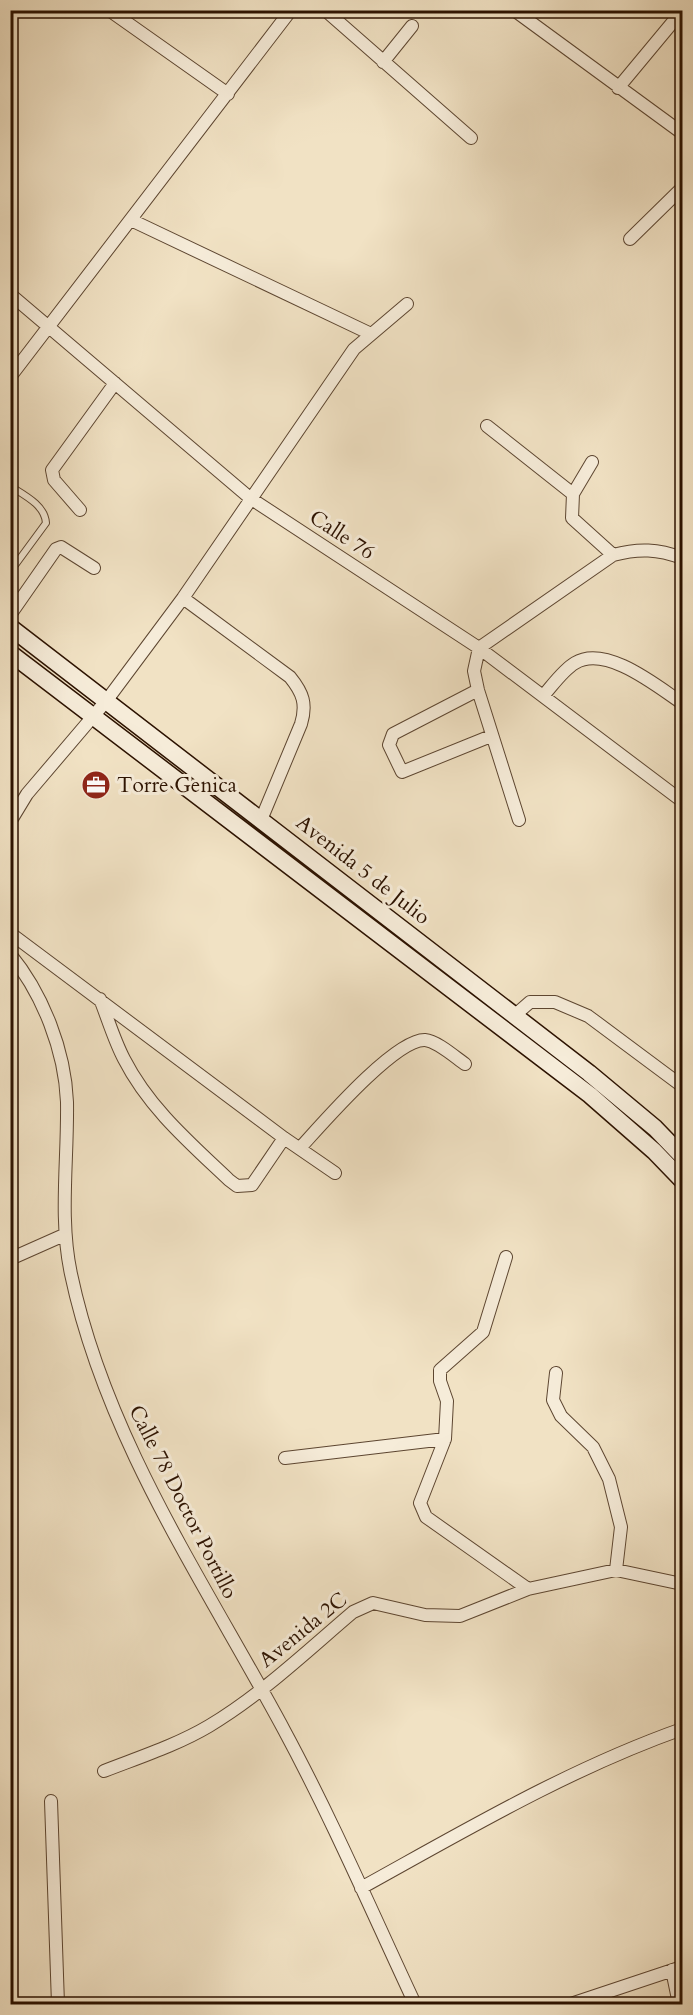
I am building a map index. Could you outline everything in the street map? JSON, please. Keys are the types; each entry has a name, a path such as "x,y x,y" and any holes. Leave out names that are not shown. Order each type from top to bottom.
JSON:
{"main road":[{"name":"Avenida 5 de Julio","path":"10,627 590,1073 655,1128 682,1156"},
{"name":"Avenida 5 de Julio","path":"10,653 590,1095 654,1151 682,1180"}],"street":[{"path":"109,10 228,94"},
{"path":"10,376 291,10"},
{"path":"324,10 471,138"},
{"path":"514,10 682,133"},
{"path":"618,88 682,10"},
{"path":"383,62 412,26"},
{"path":"630,239 682,188"},
{"path":"131,220 371,334"},
{"name":"Calle 76","path":"10,294 250,498 479,648 682,801"},
{"path":"10,822 27,794 107,700 183,598 354,349 407,304"},
{"path":"80,510 54,480 52,470 115,383"},
{"path":"487,426 573,494"},
{"path":"592,462 573,494 572,518 613,555"},
{"path":"10,615 56,549 61,547 94,568"},
{"path":"519,820 478,690 474,671 479,648 613,555 637,548 664,551 682,558"},
{"path":"183,598 290,677 301,690 305,709 301,724 261,820"},
{"path":"543,696 573,664 583,659 602,658 635,671 682,703"},
{"path":"478,690 393,734 389,745 402,772 491,736"},
{"path":"10,933 100,998 284,1138 335,1173"},
{"name":"Calle 78 Doctor Portillo","path":"10,954 15,969 49,1022 60,1057 67,1100 64,1235 71,1275 89,1340 114,1413 153,1494 330,1817 415,2004"},
{"path":"100,998 123,1058 138,1084 160,1113 229,1180 237,1186 252,1185 284,1138"},
{"path":"514,1016 530,1002 555,1002 588,1016 682,1086"},
{"path":"300,1148 352,1093 394,1054 414,1041 429,1040 465,1064"},
{"path":"10,1260 64,1235"},
{"path":"506,1257 483,1332 440,1370 440,1381 447,1401 445,1439 420,1503 421,1509 435,1524 528,1589"},
{"path":"556,1373 553,1400 561,1416 593,1447 609,1479 621,1527 616,1570"},
{"path":"285,1458 445,1439"},
{"name":"Avenida 2C","path":"104,1771 201,1730 261,1689 353,1612 365,1605 383,1604 442,1617 460,1616 528,1589 616,1570 682,1584"},
{"path":"361,1888 557,1780 629,1748 682,1729"},
{"path":"51,1801 58,2004"},
{"path":"571,2004 677,1968 679,2004"}],"lane":[{"path":"10,486 46,514 46,523 10,572"}],"place":[{"name":"Torre Genica","path":"96,785"}]}
